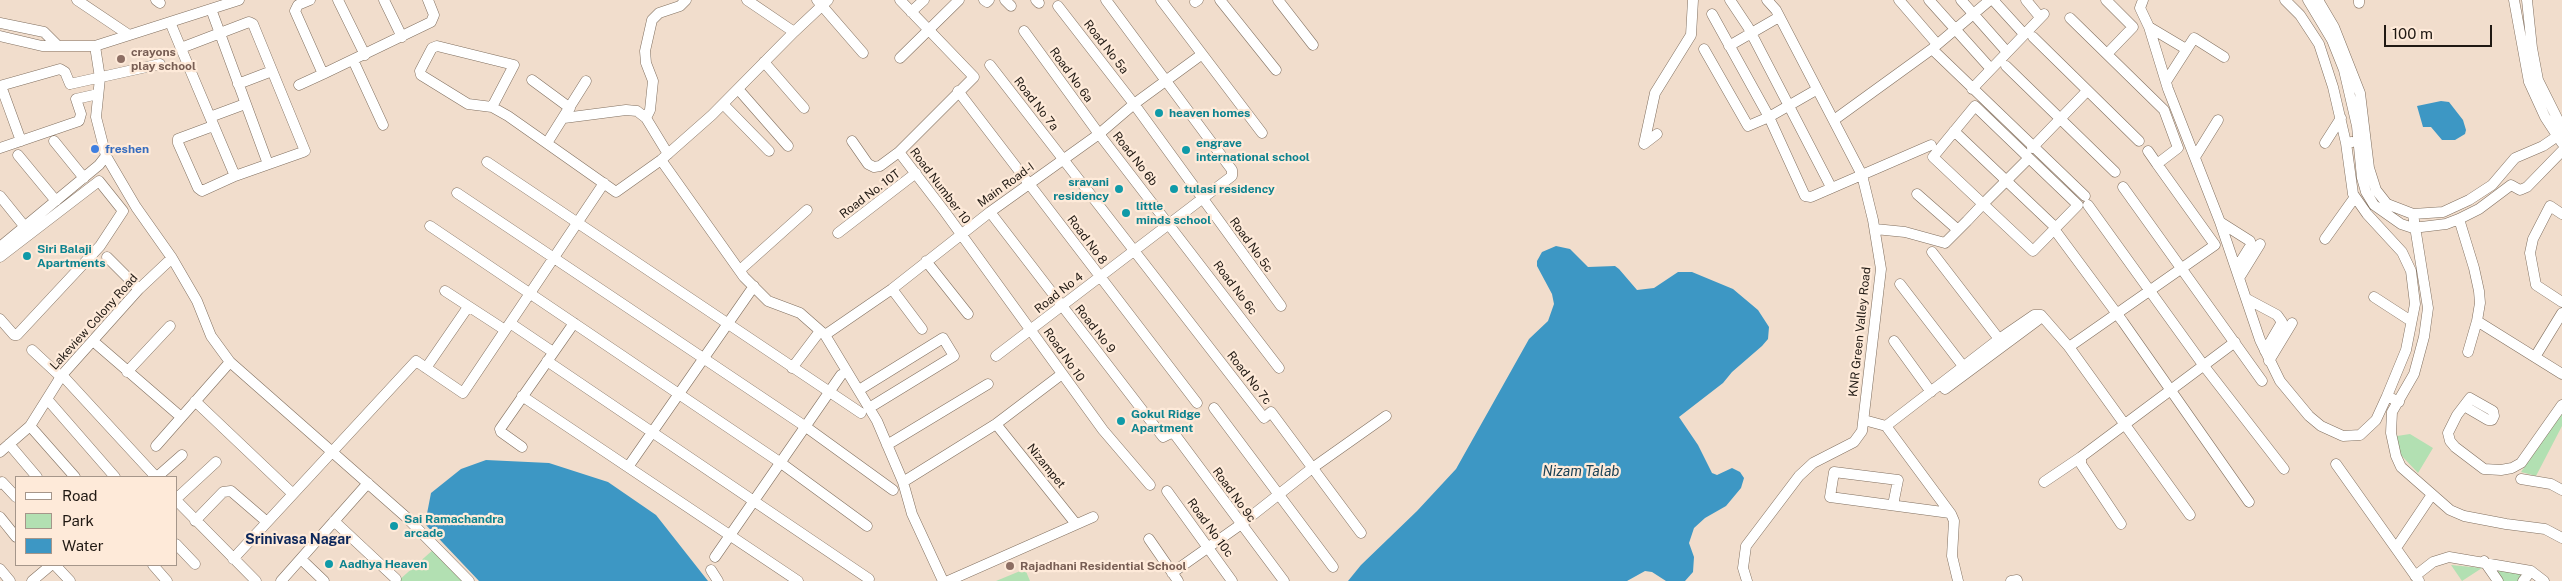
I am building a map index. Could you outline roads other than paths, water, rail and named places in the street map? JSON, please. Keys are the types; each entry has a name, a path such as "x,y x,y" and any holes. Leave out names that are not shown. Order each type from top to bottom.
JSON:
{"street":[{"path":"0,36 42,46 95,46 239,0"},
{"path":"310,0 298,5 295,11 323,74"},
{"path":"338,0 365,55"},
{"path":"384,0 402,37"},
{"path":"299,85 365,55 433,20 434,15 428,0"},
{"path":"646,118 650,110 653,81 646,63 645,51 652,20 686,0"},
{"path":"747,0 794,32"},
{"path":"852,141 871,167 888,161 974,77 900,0"},
{"path":"911,12 924,0"},
{"path":"900,58 959,0"},
{"path":"984,0 987,2 990,0"},
{"path":"1106,0 1165,80"},
{"path":"1161,0 1262,133"},
{"path":"1220,0 1276,70"},
{"path":"1278,0 1313,45"},
{"path":"1657,134 1644,144 1656,93 1691,35 1693,0"},
{"path":"1730,0 1751,32 1831,187"},
{"name":"KNR Green Valley Road","path":"1747,581 1743,568 1746,546 1799,476 1813,463 1854,442 1862,431 1881,269 1875,229 1862,176 1779,16 1767,0"},
{"path":"1899,0 1935,47 2030,153 2078,204 2056,230 2033,251 1933,157 1974,106 2030,153 2086,201 2204,366 2284,469"},
{"path":"1930,0 1954,30 1991,69"},
{"path":"1961,0 2007,52"},
{"path":"1834,120 1935,47 1992,0 2139,141"},
{"path":"1972,89 2007,52 2029,36 2042,15 2026,0"},
{"path":"2106,0 2133,27 2107,54"},
{"path":"2143,0 2140,8 2149,27 2267,356 2280,381 2309,416 2321,426 2343,436 2360,435 2376,420 2406,350 2415,304 2411,271 2402,252 2367,214 2355,197 2344,129 2319,44 2300,15 2285,0"},
{"path":"2308,0 2332,40 2344,70 2368,168 2376,190 2388,204 2412,214 2443,212 2469,200 2492,185 2515,158 2543,146 2561,135"},
{"path":"2318,0 2334,27 2357,84 2366,192 2374,205 2389,216 2413,228 2446,224 2479,209 2511,185"},
{"path":"2514,0 2529,82 2544,117 2561,135"},
{"path":"2527,0 2532,48 2538,80 2561,135"},
{"path":"83,2 129,35"},
{"path":"492,107 514,64 437,46 432,48 420,71 421,75 468,104 492,107 508,116 616,192 665,157 723,104 822,2 863,52"},
{"name":"Road No 5a","path":"1058,6 1134,104 1202,199"},
{"path":"211,8 268,164"},
{"path":"1712,14 1769,117 1805,196 1810,197 1862,176 1931,145"},
{"path":"1729,46 1779,16"},
{"path":"2070,18 2164,110 2178,148 2157,164"},
{"path":"170,22 235,176"},
{"path":"181,48 249,22 253,24 305,150 271,165 268,164 235,176 202,191 198,188 178,139 245,104"},
{"path":"0,23 44,32 58,46"},
{"path":"2149,27 2186,49"},
{"name":"Road No 6a","path":"1024,31 1099,134"},
{"path":"2167,80 2194,38 2224,57"},
{"path":"0,246 84,178 106,156 107,143 96,117 100,78 95,46"},
{"path":"1704,49 1748,126 1790,106 1816,90"},
{"name":"Main Road-I","path":"792,368 823,333 892,289 990,212 1099,134 1134,104 1201,55"},
{"path":"353,60 383,125"},
{"path":"764,62 804,108"},
{"path":"70,84 160,64"},
{"name":"Road No 7a","path":"990,65 1133,252"},
{"path":"2006,66 2115,172"},
{"path":"0,148 21,141 79,121 81,114 76,99 65,72 60,69 0,86 21,141"},
{"path":"238,84 272,71"},
{"path":"532,80 570,108"},
{"name":"Road No 4","path":"996,356 1232,176 1232,170 1165,80"},
{"path":"547,143 586,81"},
{"path":"738,89 788,146"},
{"name":"Road No 8","path":"958,91 1197,403"},
{"path":"1875,229 1905,232 1945,243 2006,180 2087,91"},
{"path":"76,99 98,94"},
{"path":"723,104 770,151"},
{"path":"564,118 626,110 636,111 646,118 665,157 740,270 768,301 800,313 823,333 859,390 865,410 887,445 903,482 912,514 944,581"},
{"path":"2325,143 2341,118"},
{"path":"2195,157 2218,120"},
{"path":"2344,129 2360,133"},
{"path":"1954,131 2056,230 2249,502"},
{"path":"2346,142 2360,133"},
{"name":"Road No 6b","path":"1099,134 1170,224"},
{"path":"54,142 84,178"},
{"path":"2504,172 2511,185 2520,190 2527,188 2558,154 2543,146"},
{"path":"2069,347 2215,245 2148,151"},
{"name":"Road Number 10","path":"898,152 916,173 961,236"},
{"path":"18,155 56,201"},
{"path":"106,156 123,186 172,258 197,301 211,336 230,362 332,450 438,548 470,581"},
{"path":"487,162 829,393 865,410"},
{"name":"Road No. 10T","path":"838,234 916,173"},
{"path":"0,257 96,182 100,182 122,208 123,214 100,246 65,286 17,335 14,335 0,319"},
{"path":"234,560 332,450 416,361 463,393 604,183"},
{"path":"112,195 123,186"},
{"path":"2123,187 2262,381"},
{"path":"457,193 806,427 893,490"},
{"path":"1917,194 1958,230"},
{"path":"0,196 25,227"},
{"path":"2326,239 2355,197"},
{"name":"Road No 5c","path":"1202,199 1281,306"},
{"path":"2562,214 2550,206 2533,239 2530,253 2536,285 2562,302"},
{"path":"740,270 807,210"},
{"name":"Road No 9","path":"990,212 1061,307 1163,437"},
{"path":"2412,214 2428,308 2424,337 2414,374 2392,412 2391,433 2396,456 2401,467 2431,496 2450,510 2464,516 2545,529 2562,538"},
{"path":"2459,219 2474,268 2480,302 2468,352"},
{"path":"2220,222 2252,244 2238,274"},
{"name":"Road No 6c","path":"1170,224 1279,368"},
{"path":"430,226 781,463 867,526"},
{"name":"Road No 10","path":"961,236 1103,430 1150,485"},
{"path":"2238,274 2260,244"},
{"name":"Road No 7c","path":"1133,252 1264,418 1271,412 1311,469 1361,533"},
{"path":"1932,252 1998,339"},
{"path":"107,257 139,289"},
{"name":"Lakeview Colony Road","path":"0,452 30,426 62,376 139,289 172,258"},
{"path":"926,261 968,314"},
{"path":"1900,284 1963,366"},
{"path":"628,467 754,286"},
{"path":"892,289 922,329"},
{"path":"445,291 507,327 652,432 869,579"},
{"path":"2374,297 2411,321"},
{"path":"2247,299 2277,315 2282,322 2267,356"},
{"path":"426,368 468,306"},
{"path":"2535,357 2562,313"},
{"path":"1887,428 2038,321 2041,315"},
{"path":"1887,428 1998,339 2034,316 2041,315"},
{"path":"2041,315 2069,347 2190,514"},
{"path":"2476,321 2562,374"},
{"path":"2267,356 2292,323"},
{"path":"522,447 501,432 500,428 574,324"},
{"path":"127,372 170,326"},
{"path":"859,390 943,338 954,356 865,410"},
{"path":"93,341 181,418"},
{"path":"1894,341 1931,392"},
{"path":"2044,482 2235,342"},
{"path":"32,350 62,376 155,476"},
{"path":"156,446 230,362"},
{"path":"903,482 996,424 1062,374"},
{"path":"715,557 841,375"},
{"path":"887,445 988,384"},
{"path":"522,396 798,581"},
{"path":"2387,396 2398,402"},
{"path":"47,399 114,476"},
{"path":"196,401 293,494"},
{"path":"2464,406 2448,433 2450,441 2484,469 2501,470 2512,468 2521,463 2562,405"},
{"path":"2382,406 2392,412"},
{"path":"1214,408 1333,567"},
{"path":"1149,540 1175,577 1209,547 1311,469 1386,416"},
{"path":"1864,420 1887,428 1950,513 1954,521 1952,556 1958,581"},
{"name":"Nizampet","path":"996,424 1076,524"},
{"path":"30,426 74,476"},
{"name":"Road No 9c","path":"1163,437 1173,432 1240,525 1284,581"},
{"path":"9,444 37,476"},
{"path":"157,476 182,455"},
{"path":"2080,457 2081,464 2121,524"},
{"path":"178,497 216,462"},
{"path":"2336,464 2417,578 2433,562 2449,556 2531,570 2544,581"},
{"path":"1893,505 1898,480 1834,472 1830,497 1950,513"},
{"path":"2521,479 2551,484 2562,490"},
{"path":"0,484 2,482 15,497"},
{"path":"281,581 368,483"},
{"path":"195,521 223,492 231,491 267,522"},
{"name":"Road No 10c","path":"1167,491 1232,581"},
{"path":"2396,548 2431,496"},
{"path":"178,501 195,521 256,581"},
{"path":"0,517 15,536"},
{"path":"948,581 1094,517"},
{"path":"334,521 396,579"},
{"path":"178,546 195,564"},
{"path":"301,559 324,581"},
{"path":"2484,561 2498,581"},
{"path":"56,566 70,581"},
{"path":"154,566 167,581"},
{"path":"32,581 44,567"},
{"path":"0,569 10,581"},
{"path":"711,570 718,581"},
{"path":"2523,581 2531,570"}],"water":[{"path":"2441,101 2449,102 2463,120 2466,130 2465,134 2455,140 2442,140 2431,127 2423,127 2417,106"},
{"name":"Nizam Talab","path":"1556,246 1570,249 1588,267 1615,266 1637,290 1654,288 1678,272 1692,272 1733,289 1758,310 1769,327 1768,339 1762,346 1732,372 1723,383 1679,417 1698,445 1712,473 1717,475 1732,468 1740,472 1744,478 1741,488 1726,506 1705,518 1694,528 1689,543 1694,557 1693,572 1685,581 1666,581 1652,572 1645,571 1627,581 1348,581 1361,565 1417,511 1456,469 1529,339 1548,321 1554,304 1552,294 1537,266 1537,261 1542,252"},
{"path":"486,460 549,463 608,482 656,515 708,581 479,581 425,524 431,493 461,469"}],"place":[{"name":"crayons play school","path":"121,59"},
{"name":"heaven homes","path":"1159,113"},
{"name":"freshen","path":"95,149"},
{"name":"engrave international school","path":"1186,150"},
{"name":"sravani residency","path":"1119,189"},
{"name":"tulasi residency","path":"1174,189"},
{"name":"little minds school","path":"1126,213"},
{"name":"Siri Balaji Apartments","path":"27,256"},
{"name":"Gokul Ridge Apartment","path":"1121,421"},
{"name":"Sai Ramachandra arcade","path":"394,526"},
{"name":"Aadhya Heaven","path":"329,564"},
{"name":"Rajadhani Residential School","path":"1010,566"}],"district":[{"name":"Srinivasa Nagar","path":"298,540"}]}
